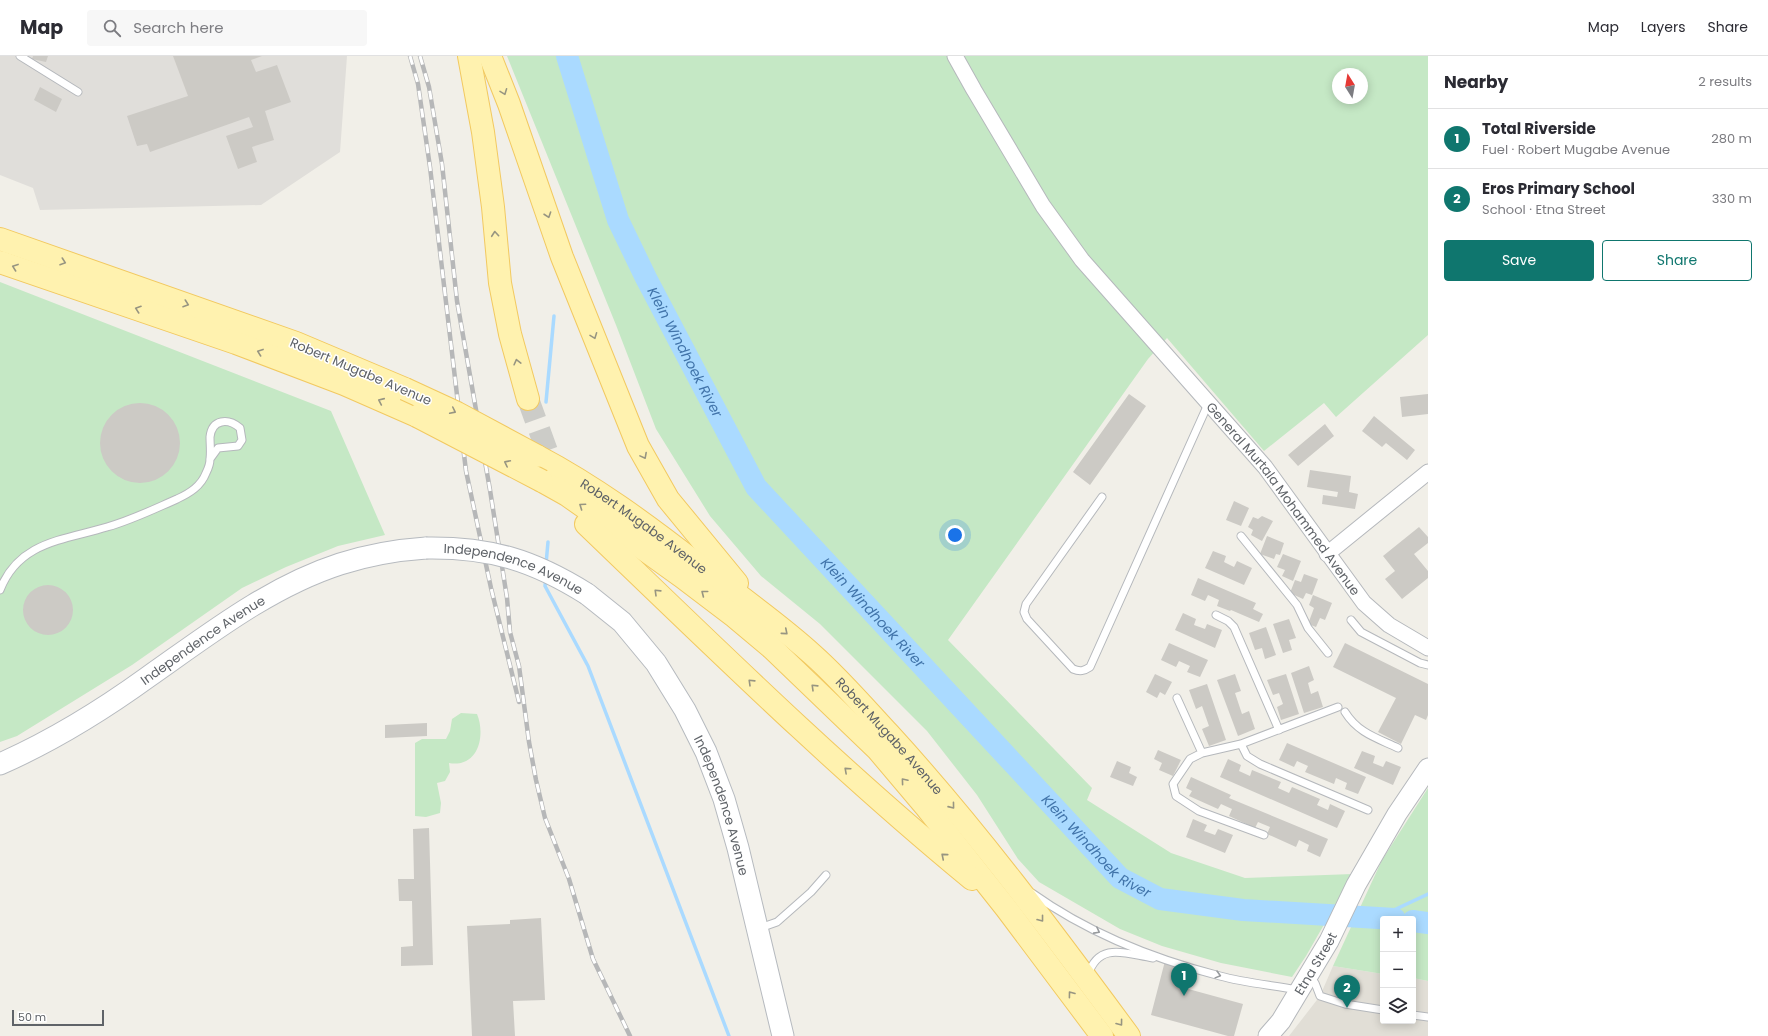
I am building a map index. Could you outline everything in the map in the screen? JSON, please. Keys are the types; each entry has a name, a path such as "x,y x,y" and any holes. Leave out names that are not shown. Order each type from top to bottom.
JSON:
{"main road":[{"path":"469,56 483,132 493,206 500,283 510,334 528,399"},
{"path":"490,56 509,104 562,257 638,446 668,499 761,612"},
{"name":"Robert Mugabe Avenue","path":"0,239 296,344 405,389 458,414 558,467 618,518 681,576 735,617 773,649 877,749 926,807 1006,908 1102,1036"},
{"name":"Robert Mugabe Avenue","path":"0,262 236,343 344,384 417,416 567,495 618,518 732,591 761,612 813,655 866,708 943,795 1087,979 1129,1036"},
{"path":"586,524 787,716 923,839 1006,908"},
{"name":"Independence Avenue","path":"0,764 38,747 76,725 238,615 286,587 321,571 362,557 396,550 426,548 488,551 544,570 587,594 622,622 645,649 665,677 685,710 706,752 724,799 738,848 783,1036"}],"street":[{"name":"General Murtala Mohammed Avenue","path":"955,56 1043,206 1082,260 1265,467 1364,603 1389,625 1428,648"},
{"path":"1328,554 1428,472"},
{"name":"Etna Street","path":"1268,1036 1307,986 1356,885 1397,814 1428,768"}],"lane":[{"path":"20,56 78,92"},
{"path":"1102,497 1026,604 1024,612 1027,619 1074,669 1079,671 1085,670 1090,666 1209,402"},
{"path":"0,590 3,582 22,558 37,548 75,534 106,527 146,514 183,496 199,485 206,474 210,459 210,436 213,427 220,421 227,421 240,428 242,440 238,446 218,448 210,459"},
{"path":"1241,536 1297,605 1308,628 1328,653"},
{"path":"1216,616 1228,621 1234,627 1279,730"},
{"path":"1351,620 1361,632 1420,663 1428,665"},
{"path":"1177,698 1202,753"},
{"path":"1264,834 1199,810 1176,796 1173,784 1190,759 1202,753 1241,744 1338,707"},
{"path":"1345,712 1351,722 1361,731 1398,748"},
{"path":"1241,744 1247,756 1260,764 1368,810"},
{"path":"1005,873 1052,907 1104,935 1165,961"},
{"path":"758,929 777,922 811,892 826,875"},
{"path":"1087,979 1091,965 1102,954 1113,951 1165,961 1221,977 1307,986 1320,996 1345,1004 1380,1010"},
{"path":"1416,1015 1428,1017"}],"shaded area":[{"path":"0,56 347,56 340,152 261,205 40,210 33,188 0,175"},
{"path":"1333,966 1380,974 1380,1024 1416,1024 1416,979 1428,981 1428,1036 1289,1036 1320,996"}],"green space":[{"path":"507,56 1428,56 1428,335 1336,417 1324,403 1264,451 1167,338 1148,359 948,640 1092,788 1087,800 1171,853 1245,878 1353,874 1306,956 1292,977 1221,963 1162,946 1120,929 1039,882 1018,859 977,795 927,731 820,624 761,576 710,516 656,429 616,325"},
{"path":"0,282 331,411 385,535 338,546 286,567 242,588 132,665 17,736 0,742"},
{"path":"461,713 477,714 480,723 480,740 477,749 467,761 449,763 450,772 445,781 437,783 441,803 440,813 426,817 415,816 415,743 422,739 446,739 450,731 452,719"},
{"path":"1428,788 1428,981 1416,979 1416,916 1380,916 1380,974 1333,966 1382,860"}],"building":[{"path":"33,56 48,56 46,62 32,59"},
{"path":"173,56 262,56 251,60 256,72 277,65 291,102 265,111 274,140 252,147 257,162 238,169 226,136 253,127 249,117 150,152 147,144 137,146 127,116 188,96"},
{"path":"40,87 62,99 56,112 34,100"},
{"path":"1129,394 1146,406 1090,485 1073,472"},
{"path":"1428,394 1428,414 1402,417 1400,397"},
{"path":"132,403 148,403 169,414 180,435 180,451 169,472 148,483 132,483 118,477 111,472 106,465 100,451 100,435 106,421 111,414 118,409"},
{"path":"1374,416 1415,450 1407,460 1386,443 1382,447 1362,431"},
{"path":"1325,424 1334,436 1298,466 1288,455"},
{"path":"1310,470 1351,476 1349,492 1358,494 1355,509 1322,504 1323,495 1337,497 1338,492 1307,487"},
{"path":"1234,501 1249,508 1241,526 1226,520"},
{"path":"1262,516 1273,521 1262,541 1251,535 1253,530 1248,527 1253,517 1258,519"},
{"path":"1419,527 1428,537 1428,543 1414,554 1428,571 1428,578 1402,599 1385,579 1395,571 1383,556"},
{"path":"1267,536 1284,543 1280,555 1276,554 1274,559 1260,554"},
{"path":"1213,551 1226,556 1224,562 1234,567 1237,561 1252,568 1244,585 1205,568"},
{"path":"1283,554 1301,561 1293,581 1282,576 1285,570 1277,567"},
{"path":"1304,574 1318,579 1312,595 1306,593 1303,599 1290,593 1295,580 1301,582"},
{"path":"1198,578 1256,603 1253,609 1263,614 1259,622 1231,610 1230,611 1217,606 1219,600 1208,595 1205,601 1191,595"},
{"path":"48,585 57,587 68,596 73,610 71,619 62,630 48,635 39,633 28,624 23,610 25,601 34,590"},
{"path":"1313,595 1332,603 1325,620 1320,618 1316,627 1308,624 1314,608 1309,605"},
{"path":"1183,613 1196,619 1194,625 1205,629 1207,624 1222,630 1215,648 1175,630"},
{"path":"1289,619 1296,638 1289,640 1292,650 1283,653 1273,624"},
{"path":"1266,627 1276,655 1265,659 1262,648 1255,650 1249,633"},
{"path":"1169,643 1208,660 1200,677 1187,672 1190,666 1179,661 1176,667 1161,660"},
{"path":"1345,643 1428,684 1428,715 1426,720 1415,715 1401,744 1378,732 1396,698 1333,667"},
{"path":"1309,666 1314,680 1308,683 1311,694 1318,691 1323,707 1304,713 1291,673"},
{"path":"1155,674 1172,682 1165,695 1160,692 1157,698 1146,692"},
{"path":"1235,674 1241,691 1235,693 1242,714 1249,711 1255,729 1238,736 1217,680"},
{"path":"1286,674 1299,714 1281,720 1277,707 1283,704 1279,693 1273,695 1267,680"},
{"path":"1207,684 1226,740 1209,746 1202,729 1209,726 1202,706 1196,709 1189,690"},
{"path":"427,723 427,736 385,738 385,725"},
{"path":"1287,743 1366,777 1358,794 1345,789 1347,783 1336,778 1334,784 1305,772 1308,766 1297,761 1294,767 1279,760"},
{"path":"1158,750 1181,760 1173,776 1159,770 1162,763 1154,759"},
{"path":"1362,751 1375,756 1373,763 1383,767 1386,761 1401,767 1393,785 1354,768"},
{"path":"1228,759 1241,765 1239,771 1250,776 1252,770 1281,782 1278,788 1289,793 1292,787 1320,799 1317,805 1328,810 1330,804 1345,811 1337,828 1220,777"},
{"path":"1117,761 1131,767 1129,773 1137,777 1133,786 1110,777"},
{"path":"1191,777 1231,795 1229,798 1328,839 1320,857 1307,851 1309,845 1299,840 1296,847 1267,834 1270,827 1258,822 1255,828 1229,816 1232,809 1221,804 1218,809 1189,796 1192,791 1186,788"},
{"path":"1193,819 1207,825 1204,831 1215,835 1218,829 1233,835 1225,853 1186,837"},
{"path":"429,828 433,965 401,966 401,947 413,946 412,901 399,901 398,879 414,879 413,829"},
{"path":"541,918 545,1000 513,1001 515,1036 472,1036 467,926 510,924 510,920"},
{"path":"1165,961 1186,966 1181,987 1243,1004 1234,1036 1228,1036 1151,1015"}],"waterway":[{"name":"Klein Windhoek River","path":"567,56 618,220 646,278 756,487 1120,878 1160,899 1243,910 1380,918"},
{"path":"546,402 554,316"},
{"path":"546,564 548,542"},
{"path":"546,578 545,586 588,666 729,1036"},
{"path":"1379,917 1428,894"},
{"name":"Klein Windhoek River","path":"1416,921 1428,923"}],"tunnel":[{"path":"528,399 556,476"}],"railway":[{"path":"410,56 418,84 430,167 466,471 491,588 519,702"},
{"path":"420,56 429,87 442,164 457,301 490,490 507,598 510,632 519,666 529,742 536,780 545,818 569,879 593,959 630,1036"}],"place":[{"name":"Total Riverside","path":"1184,996"},
{"name":"Eros Primary School","path":"1347,1008"}]}
